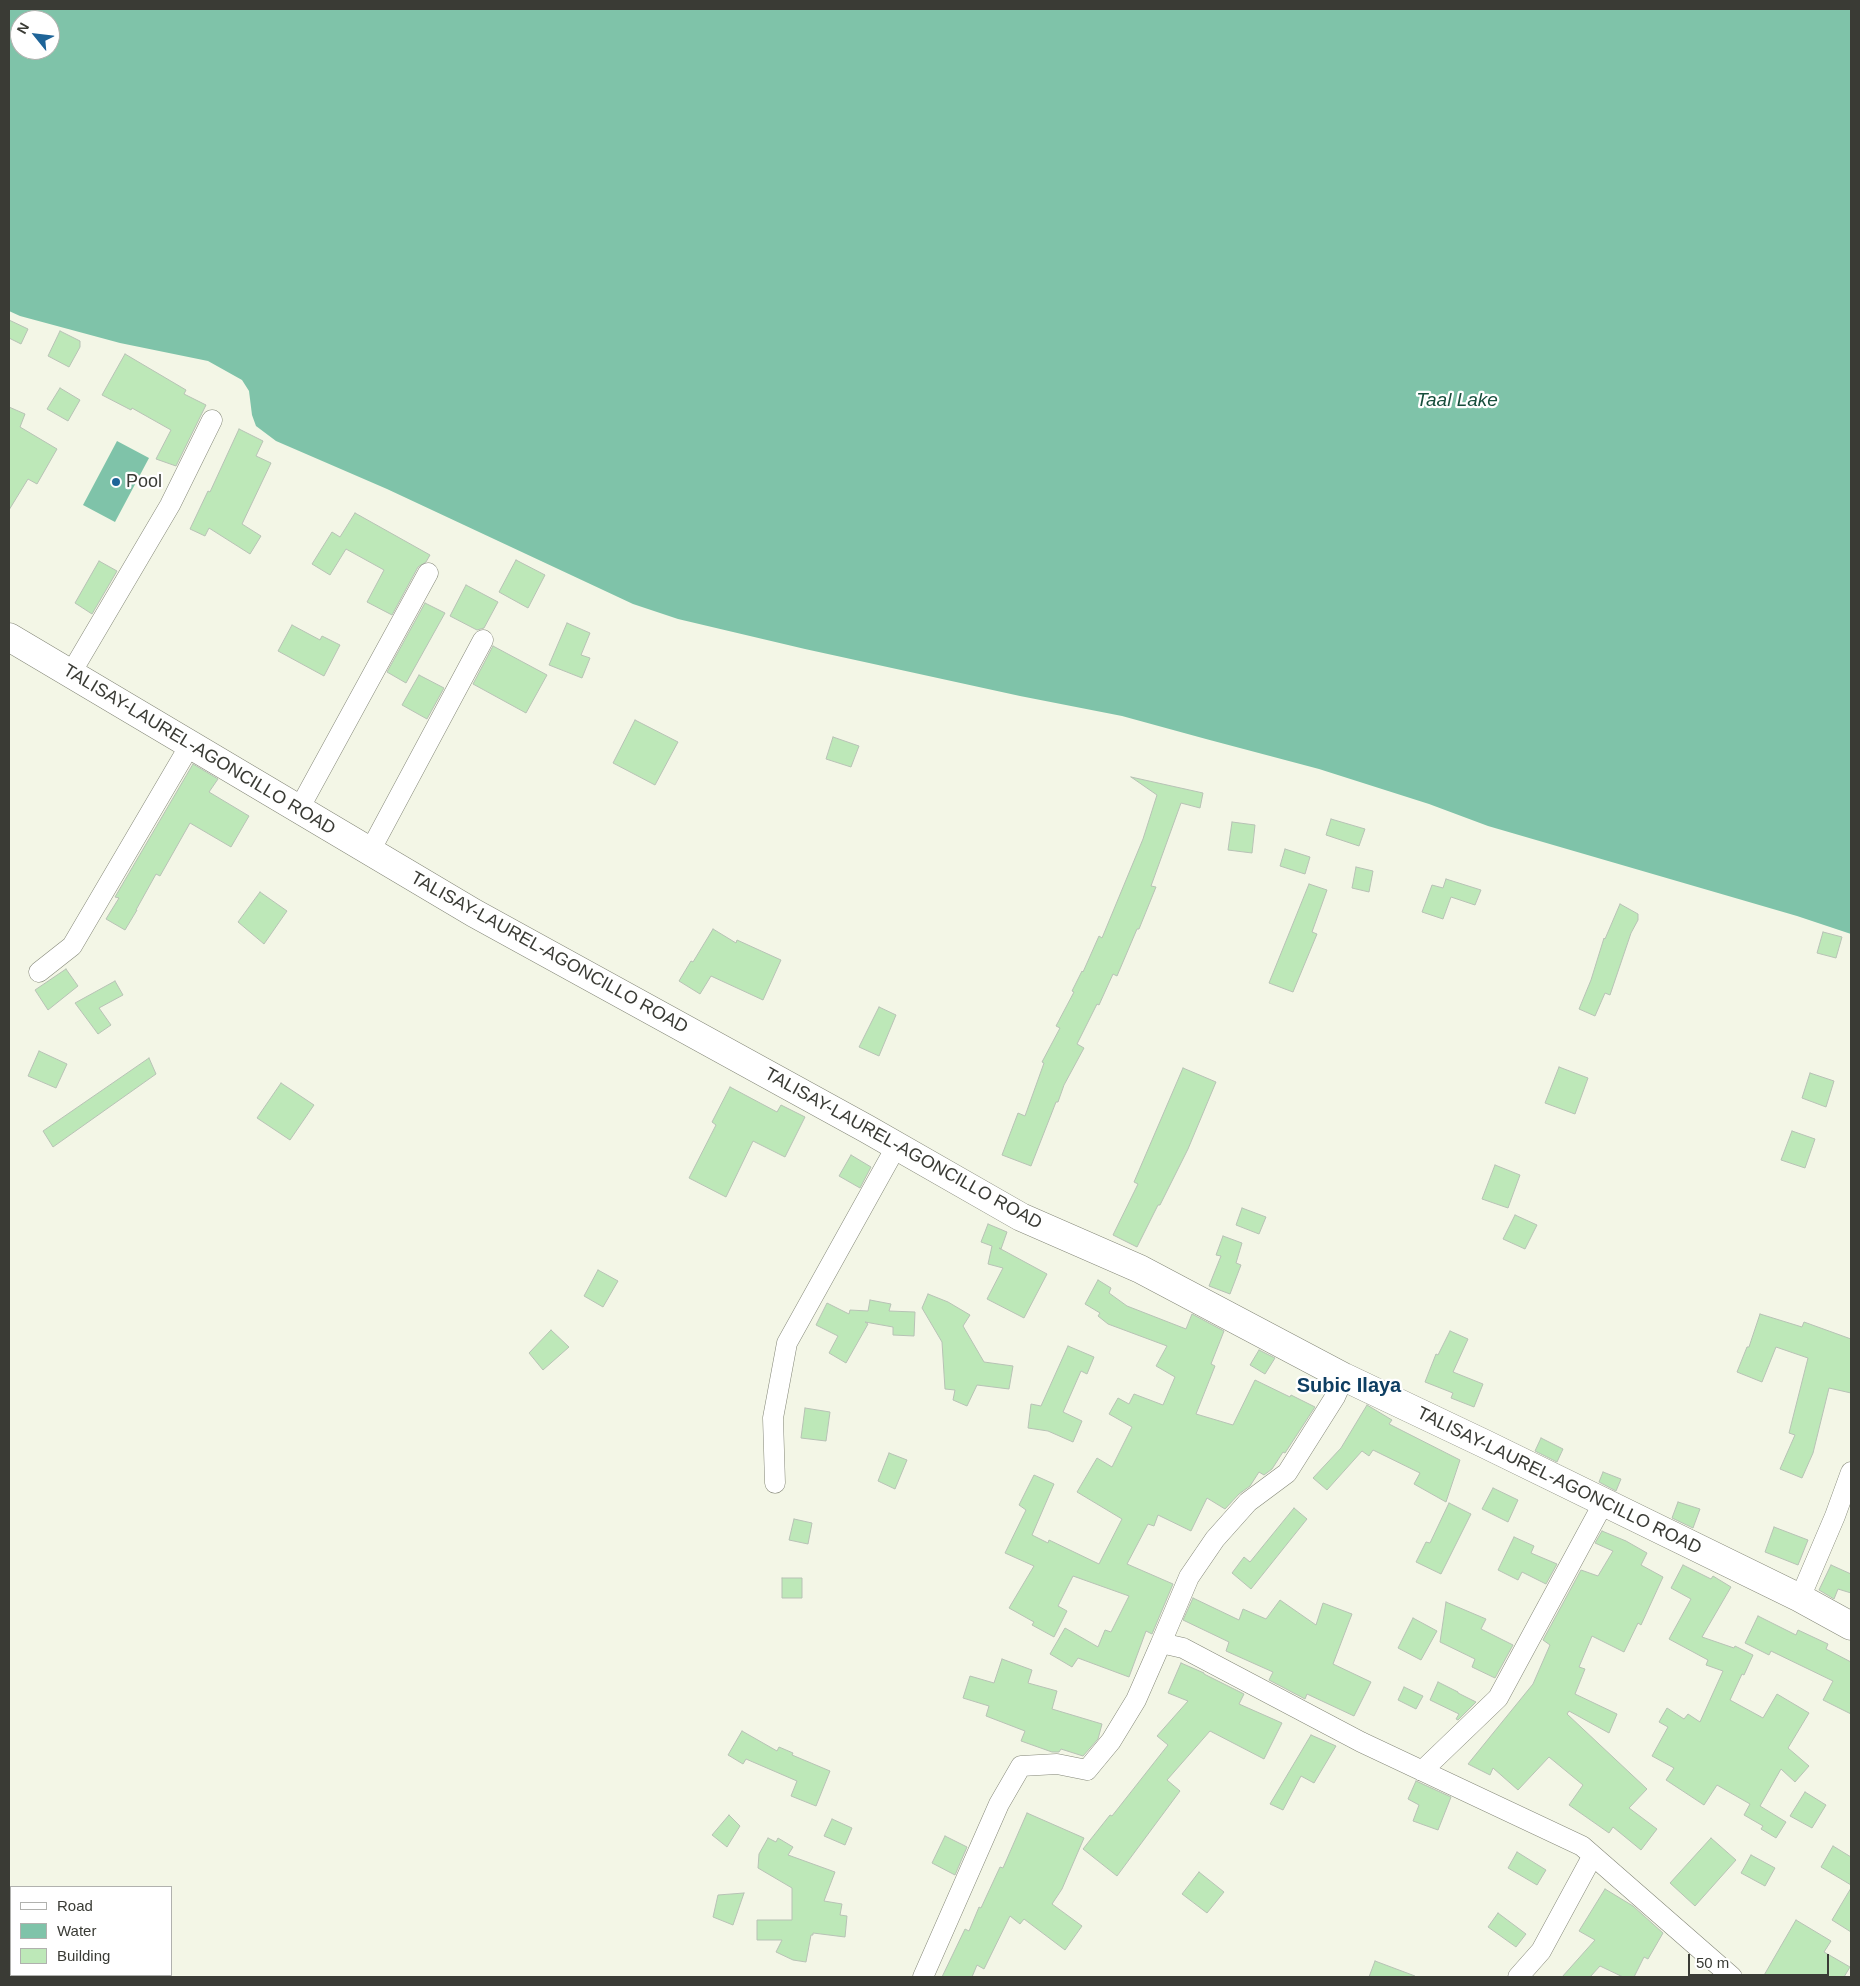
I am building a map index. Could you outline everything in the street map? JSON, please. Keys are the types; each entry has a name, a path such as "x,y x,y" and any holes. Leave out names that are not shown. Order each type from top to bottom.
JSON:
{"main road":[{"name":"TALISAY-LAUREL-AGONCILLO ROAD","path":"9,637 474,913 867,1129 1021,1217 1140,1269 1344,1377 1800,1598 1851,1626"}],"street":[{"path":"71,673 170,505 212,420"},
{"path":"299,809 428,573"},
{"path":"370,851 483,640"},
{"path":"39,972 72,946 190,745"},
{"path":"775,1483 774,1418 787,1343 896,1147"},
{"path":"924,1977 999,1804 1021,1766 1057,1764 1087,1770 1112,1742 1136,1700 1189,1577 1215,1539 1248,1502 1287,1473 1334,1397 1344,1377"},
{"path":"1800,1598 1835,1516 1851,1472"},
{"path":"1422,1771 1498,1698 1604,1502"},
{"path":"1161,1643 1183,1648 1361,1742 1582,1846 1592,1857 1732,1977"},
{"path":"1518,1977 1540,1951 1592,1857"}],"water":[{"name":"Taal Lake","path":"9,9 1851,9 1851,934 1797,916 1488,826 1429,804 1319,769 1122,716 1020,696 805,649 678,619 633,604 387,489 276,441 256,426 252,415 249,391 242,380 208,361 120,343 20,316 9,311"},
{"name":"Pool","path":"117,441 149,458 115,522 83,505"}],"building":[{"path":"9,320 28,329 21,344 9,338"},
{"path":"60,331 80,341 80,347 69,367 48,356"},
{"path":"125,354 186,390 184,394 206,405 176,466 156,459 171,430 132,408 131,410 102,395"},
{"path":"60,388 80,400 68,421 47,409"},
{"path":"9,407 25,414 20,427 57,449 37,484 28,479 9,510"},
{"path":"239,429 263,441 256,456 271,463 242,524 261,536 250,554 209,528 205,536 190,529 208,491 210,492"},
{"path":"355,513 430,555 426,562 418,567 392,615 367,602 384,570 346,549 330,575 312,564 332,532 340,537"},
{"path":"516,560 545,575 528,608 499,592"},
{"path":"99,561 117,571 92,614 75,603"},
{"path":"466,585 498,602 484,628 477,630 450,616"},
{"path":"425,603 445,613 406,683 387,672"},
{"path":"567,623 590,633 581,655 590,658 582,678 549,665"},
{"path":"292,625 320,640 322,636 340,645 324,676 278,651"},
{"path":"493,646 547,675 526,713 473,684"},
{"path":"419,675 444,688 427,719 402,705"},
{"path":"635,720 678,742 655,785 613,763"},
{"path":"833,737 859,746 851,767 826,759"},
{"path":"193,764 218,779 209,792 249,816 231,847 190,823 160,876 156,874 125,930 106,919 119,898 115,897"},
{"path":"1131,777 1203,793 1200,808 1181,803 1151,886 1156,887 1139,929 1137,929 1117,976 1113,974 1099,1005 1097,1004 1077,1044 1084,1048 1064,1085 1058,1102 1056,1102 1031,1166 1002,1155 1018,1113 1025,1116 1044,1063 1042,1062 1060,1028 1056,1026 1074,992 1072,991 1083,972 1099,936 1102,938 1143,839 1157,795"},
{"path":"1331,819 1365,829 1359,846 1326,835"},
{"path":"1232,822 1255,825 1252,853 1228,850"},
{"path":"1285,849 1310,857 1305,874 1280,866"},
{"path":"1356,867 1373,871 1369,892 1352,888"},
{"path":"1446,879 1481,890 1475,905 1451,897 1443,919 1422,912 1432,885 1443,888"},
{"path":"1309,884 1327,890 1312,932 1317,934 1293,992 1269,983"},
{"path":"260,892 287,911 264,944 238,922"},
{"path":"1620,904 1638,914 1638,920 1631,933 1610,995 1605,993 1595,1016 1579,1009 1591,980 1604,938"},
{"path":"713,929 736,943 737,940 781,960 763,1000 711,976 700,994 679,981"},
{"path":"1823,932 1842,937 1836,958 1817,953"},
{"path":"66,969 78,986 48,1010 35,990"},
{"path":"115,981 123,995 99,1008 111,1025 98,1034 75,1003"},
{"path":"879,1007 896,1015 879,1056 859,1047"},
{"path":"39,1051 67,1064 56,1088 28,1076"},
{"path":"149,1058 156,1074 53,1147 43,1131"},
{"path":"1559,1067 1588,1078 1575,1114 1545,1103"},
{"path":"1183,1068 1216,1082 1188,1149 1137,1247 1113,1235 1138,1184 1134,1182"},
{"path":"1810,1073 1834,1081 1826,1107 1802,1098"},
{"path":"281,1083 314,1105 290,1140 257,1118"},
{"path":"730,1087 777,1112 781,1105 805,1117 785,1157 753,1141 726,1197 689,1178 716,1125 712,1122"},
{"path":"1792,1131 1815,1139 1805,1168 1781,1160"},
{"path":"851,1155 871,1167 860,1188 839,1176"},
{"path":"1495,1165 1520,1175 1508,1208 1482,1199"},
{"path":"1242,1208 1266,1217 1259,1234 1236,1225"},
{"path":"1515,1215 1537,1225 1525,1249 1503,1239"},
{"path":"988,1224 1007,1232 1001,1249 999,1248 1047,1274 1024,1318 987,1299 1003,1268 988,1264 992,1246 981,1242"},
{"path":"1223,1236 1242,1243 1236,1263 1241,1265 1230,1294 1209,1286 1221,1256 1216,1255"},
{"path":"598,1270 618,1281 603,1307 584,1296"},
{"path":"1098,1280 1111,1288 1109,1293 1127,1306 1186,1329 1192,1314 1224,1331 1211,1364 1215,1366 1196,1414 1233,1425 1255,1380 1315,1407 1285,1453 1283,1452 1272,1469 1264,1475 1259,1472 1250,1486 1239,1494 1225,1509 1207,1498 1191,1531 1158,1515 1154,1526 1148,1524 1127,1564 1173,1584 1152,1634 1146,1631 1129,1677 1078,1658 1072,1667 1050,1654 1065,1628 1098,1647 1105,1630 1111,1632 1129,1596 1073,1576 1058,1606 1067,1611 1054,1637 1032,1625 1034,1622 1009,1608 1034,1566 1005,1553 1026,1510 1019,1505 1034,1475 1054,1484 1032,1535 1048,1543 1049,1540 1099,1564 1122,1519 1077,1492 1097,1458 1112,1467 1132,1427 1109,1414 1118,1398 1129,1404 1134,1394 1163,1405 1175,1377 1156,1366 1167,1346 1108,1324 1098,1316 1100,1313 1085,1304"},
{"path":"928,1294 948,1302 970,1315 963,1326 984,1362 1013,1366 1009,1389 977,1385 967,1406 953,1400 955,1390 945,1389 942,1342 922,1308"},
{"path":"870,1300 891,1304 889,1311 915,1312 914,1336 893,1335 893,1327 865,1322 868,1324 846,1363 829,1353 838,1336 816,1325 827,1303 849,1314 850,1310 868,1311"},
{"path":"1760,1314 1802,1327 1804,1322 1851,1339 1851,1393 1829,1388 1813,1453 1802,1478 1780,1469 1795,1435 1789,1433 1808,1358 1776,1347 1762,1382 1737,1372 1747,1347 1749,1347"},
{"path":"551,1330 569,1347 543,1370 529,1353"},
{"path":"1450,1331 1468,1339 1453,1372 1483,1384 1474,1407 1451,1398 1453,1393 1425,1382 1436,1354 1438,1355"},
{"path":"1068,1346 1094,1357 1087,1374 1081,1371 1063,1412 1082,1421 1073,1442 1048,1431 1028,1428 1031,1404 1041,1406"},
{"path":"1259,1350 1275,1358 1265,1374 1250,1365"},
{"path":"1367,1405 1392,1420 1389,1424 1460,1460 1446,1502 1414,1484 1420,1473 1373,1450 1369,1456 1362,1451 1327,1490 1313,1478 1341,1448"},
{"path":"805,1408 830,1412 826,1441 801,1438"},
{"path":"1541,1438 1563,1449 1557,1462 1535,1451"},
{"path":"889,1453 907,1460 895,1489 878,1481"},
{"path":"1603,1472 1621,1479 1616,1491 1599,1482"},
{"path":"1493,1488 1518,1500 1508,1522 1482,1509"},
{"path":"1678,1502 1700,1509 1693,1528 1672,1518"},
{"path":"1449,1503 1471,1514 1441,1574 1416,1562 1426,1542 1430,1543"},
{"path":"1294,1508 1307,1519 1251,1589 1232,1573 1244,1557 1250,1562"},
{"path":"794,1519 812,1523 808,1544 789,1540"},
{"path":"1774,1527 1808,1540 1798,1565 1765,1552"},
{"path":"1602,1531 1626,1541 1647,1553 1641,1565 1663,1577 1641,1625 1638,1623 1624,1652 1592,1636 1579,1667 1585,1669 1575,1694 1617,1714 1609,1733 1569,1711 1567,1714 1647,1789 1629,1808 1657,1829 1641,1850 1613,1827 1609,1833 1569,1805 1583,1785 1549,1757 1518,1790 1493,1768 1490,1775 1468,1764 1533,1684 1550,1645 1543,1640 1581,1570 1598,1576 1613,1551 1595,1543"},
{"path":"1514,1537 1534,1546 1531,1553 1557,1564 1546,1584 1522,1572 1518,1580 1498,1570"},
{"path":"1683,1565 1711,1579 1713,1576 1731,1587 1702,1637 1734,1648 1735,1646 1753,1655 1730,1700 1763,1718 1777,1694 1809,1713 1788,1748 1809,1766 1795,1782 1781,1769 1760,1806 1786,1822 1776,1838 1761,1829 1763,1826 1744,1815 1750,1804 1717,1785 1704,1805 1666,1780 1674,1768 1652,1756 1668,1727 1659,1722 1667,1708 1684,1719 1688,1714 1700,1722 1723,1671 1706,1665 1708,1660 1669,1639 1691,1599 1671,1588"},
{"path":"1831,1565 1851,1574 1851,1593 1838,1589 1834,1599 1819,1590"},
{"path":"782,1578 802,1578 802,1598 782,1598"},
{"path":"1193,1598 1239,1620 1243,1609 1266,1619 1280,1600 1316,1625 1323,1603 1352,1614 1333,1664 1371,1682 1354,1716 1307,1694 1305,1699 1269,1680 1273,1672 1226,1651 1229,1642 1183,1620"},
{"path":"1446,1602 1486,1619 1481,1629 1513,1645 1495,1678 1472,1667 1475,1659 1440,1642"},
{"path":"1758,1616 1796,1635 1798,1630 1828,1644 1826,1649 1851,1662 1851,1714 1823,1700 1833,1681 1771,1651 1769,1655 1745,1643"},
{"path":"1413,1618 1437,1631 1421,1660 1398,1648"},
{"path":"1002,1659 1032,1670 1028,1683 1057,1691 1052,1709 1102,1724 1098,1739 1083,1756 1061,1749 1059,1752 1052,1752 1021,1741 1025,1731 986,1716 989,1706 963,1698 970,1676 994,1683"},
{"path":"1181,1663 1244,1694 1239,1704 1282,1723 1264,1759 1210,1731 1167,1780 1180,1791 1117,1876 1083,1849 1110,1815 1112,1816 1168,1745 1157,1736 1188,1701 1168,1693"},
{"path":"1438,1682 1476,1702 1458,1720 1456,1719 1459,1714 1430,1700"},
{"path":"1404,1687 1423,1696 1416,1709 1398,1700"},
{"path":"742,1731 777,1751 779,1747 793,1753 792,1755 830,1771 816,1806 791,1796 797,1781 746,1759 743,1764 728,1755"},
{"path":"1311,1735 1336,1746 1314,1783 1301,1776 1283,1810 1270,1804"},
{"path":"1416,1781 1451,1797 1438,1830 1413,1821 1419,1805 1408,1799"},
{"path":"1805,1792 1826,1805 1812,1828 1790,1816"},
{"path":"1027,1813 1084,1838 1062,1889 1052,1904 1082,1926 1065,1950 1024,1919 1020,1924 1010,1916 984,1969 977,1965 972,1977 942,1977 965,1929 969,1931 1000,1867 1003,1868"},
{"path":"729,1815 740,1826 727,1847 712,1835"},
{"path":"832,1819 852,1828 845,1845 824,1836"},
{"path":"945,1836 967,1847 955,1875 932,1863"},
{"path":"768,1838 776,1842 778,1838 793,1847 788,1855 835,1872 824,1901 842,1904 840,1915 847,1916 845,1937 813,1933 806,1962 793,1960 776,1952 782,1940 757,1940 757,1920 792,1920 792,1888 758,1868 759,1854"},
{"path":"1711,1838 1736,1860 1695,1906 1670,1883"},
{"path":"1833,1846 1851,1857 1851,1885 1821,1867"},
{"path":"1517,1852 1546,1870 1537,1885 1508,1868"},
{"path":"1751,1855 1775,1868 1765,1886 1741,1873"},
{"path":"1199,1872 1224,1892 1207,1913 1182,1894"},
{"path":"1851,1888 1851,1932 1832,1920"},
{"path":"1605,1889 1633,1906 1663,1933 1648,1959 1644,1957 1634,1977 1623,1977 1600,1966 1590,1977 1562,1977 1595,1940 1579,1931"},
{"path":"744,1893 733,1925 713,1917 718,1895"},
{"path":"1498,1913 1526,1934 1516,1947 1488,1927"},
{"path":"1796,1920 1831,1941 1824,1952 1850,1967 1844,1977 1763,1977"},
{"path":"1375,1961 1415,1976 1415,1977 1369,1977"}],"place":[{"name":"Pool","path":"116,482"}],"district":[{"name":"Subic Ilaya","path":"1349,1386"}]}
